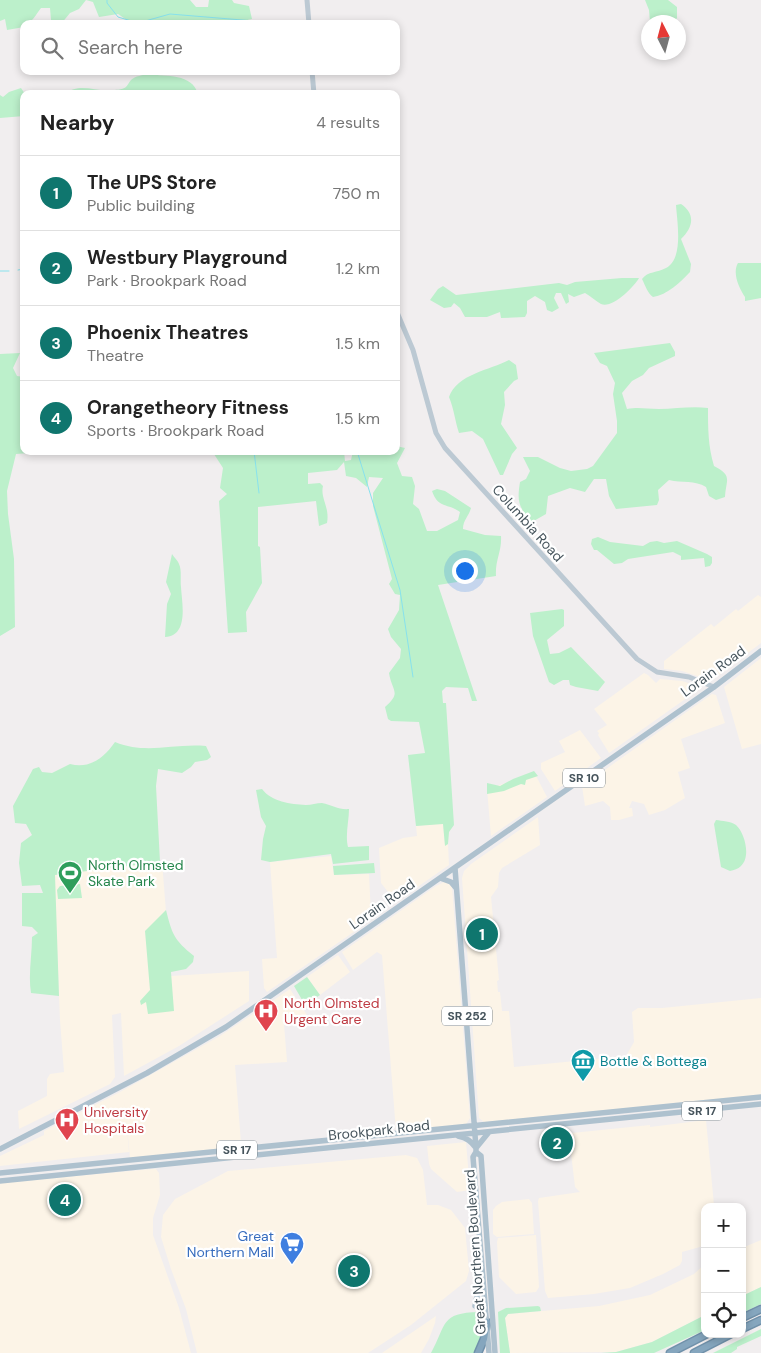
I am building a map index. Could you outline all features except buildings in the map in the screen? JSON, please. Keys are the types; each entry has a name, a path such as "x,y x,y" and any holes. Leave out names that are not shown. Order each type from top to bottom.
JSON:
{"highway":[{"path":"746,1316 761,1309"},
{"path":"746,1327 761,1320"},
{"path":"478,1353 484,1339 487,1322"},
{"path":"670,1353 701,1337"},
{"path":"694,1353 723,1338"}],"main road":[{"path":"307,0 309,20"},
{"path":"312,75 314,90"},
{"name":"Columbia Road","path":"400,319 413,350 436,433 445,448 636,659 657,672 689,677 714,687"},
{"name":"Lorain Road","path":"0,1149 147,1073 204,1041 265,1001 714,687 761,651"},
{"name":"Great Northern Boulevard","path":"455,868 475,1126 476,1150 473,1156 489,1353"},
{"path":"440,878 451,882 456,888"},
{"name":"Brookpark Road","path":"0,1173 761,1097"},
{"name":"Brookpark Road","path":"0,1181 761,1104"},
{"path":"449,1135 464,1137 476,1150 490,1132"},
{"name":"Great Northern Boulevard","path":"476,1150 481,1156 495,1353"},
{"path":"475,1306 482,1272"}],"shaded area":[{"path":"758,595 761,597 761,643 714,679 706,679 682,671 664,669 664,661 711,624 714,627 736,609 738,611"},
{"path":"761,658 761,744 742,749 724,687"},
{"path":"644,673 656,683 660,679 682,681 698,686 698,690 609,753 597,731 607,725 594,709"},
{"path":"712,694 716,695 725,723 681,739 690,768 678,772 685,798 665,810 649,815 644,804 632,801 629,808 632,808 633,816 619,820 611,820 610,807 603,801 585,806 582,786"},
{"path":"580,730 601,758 555,791 541,769 541,763 565,752 559,741"},
{"path":"535,774 547,797 491,836 487,789"},
{"path":"538,817 540,845 502,868 499,873 498,887 491,897 499,980 497,981 498,992 500,992 502,1011 509,1011 514,1067 626,1056 634,1042 632,1012 638,1008 662,1008 761,998 761,1095 484,1122 479,1118 462,878 464,871 471,864"},
{"path":"443,823 445,845 448,844 449,865 396,902 381,883 379,848 403,838 417,836 416,826"},
{"path":"331,856 334,875 369,874 371,915 356,926 358,929 267,992 264,988 262,959 277,958 270,862"},
{"path":"162,861 171,976 249,971 249,1001 179,1046 124,1076 121,1013 112,1015 115,1077 110,1084 19,1129 18,1111 47,1096 47,1079 50,1074 64,1072 54,874"},
{"path":"446,881 452,887 470,1118 465,1126 396,1131 382,955 377,952 353,970 342,952 436,886"},
{"path":"338,955 350,972 320,995 307,977"},
{"path":"290,989 307,1015 284,1024 287,1062 235,1065 241,1143 217,1144 217,1149 130,1158 124,1096 129,1152 0,1166 0,1156 44,1135 44,1131 120,1092 220,1036"},
{"path":"706,1120 714,1203 701,1203 701,1246 682,1252 680,1265 630,1288 594,1294 548,1298 545,1291 538,1201 539,1198 580,1192 575,1187 569,1136 572,1133 650,1125 650,1127"},
{"path":"466,1142 470,1190 457,1192 431,1169 427,1146"},
{"path":"406,1155 417,1158 423,1170 427,1205 438,1205 451,1210 465,1228 469,1271 466,1281 411,1325 368,1353 197,1353 186,1309 161,1237 163,1215 175,1199 228,1171"},
{"path":"156,1169 159,1173 160,1195 153,1218 153,1235 179,1308 191,1353 0,1353 0,1183"},
{"path":"529,1199 532,1203 534,1234 497,1237 493,1234 493,1210 496,1206 502,1202"},
{"path":"536,1235 539,1287 536,1292 516,1294 499,1277 498,1238"},
{"path":"761,1240 761,1287 746,1294 746,1248"},
{"path":"701,1268 701,1317 652,1342 616,1352 510,1353 505,1318 508,1314 599,1306 650,1295 694,1274"},
{"path":"436,1316 429,1339 421,1353 382,1353"}],"green space":[{"path":"0,0 86,0 79,9 70,13 64,20 51,20 50,8 41,8 33,20 20,20 20,28 7,30 5,19 0,21"},
{"path":"86,0 190,0 196,7 208,7 209,0 232,0 234,3 249,6 252,19 128,20 118,14 99,17 93,2"},
{"path":"645,0 668,0 677,7 677,15 649,15"},
{"path":"160,75 178,77 190,82 196,90 105,90 126,87 131,80 139,76"},
{"path":"21,88 22,90 20,90 20,116 0,118 0,95 3,97 9,92"},
{"path":"82,88 105,90 70,90"},
{"path":"681,204 686,208 691,217 690,226 681,239 691,264 690,272 668,291 653,297 648,292 642,279 647,275 663,270 672,263 678,239 676,205"},
{"path":"738,263 761,263 761,298 745,301 736,276"},
{"path":"622,278 639,278 628,292 611,303 601,304 585,293 574,297 568,294 569,302 566,304 561,293 556,293 554,298 559,308 552,312 547,310 545,302 535,296 527,301 525,317 501,318 500,312 487,317 465,317 460,308 454,303 451,307 444,308 430,300 438,289 443,286 456,295"},
{"path":"670,343 675,356 649,368 643,375 632,381 622,393 627,409 708,408 708,430 714,466 720,469 727,478 725,497 716,500 709,496 706,487 702,485 693,482 669,480 658,490 659,500 657,505 616,509 609,496 606,479 594,479 585,492 570,488 548,496 546,514 532,522 521,508 519,499 520,482 526,479 530,471 523,457 538,457 560,468 571,471 587,469 593,466 617,433 613,394 615,383 607,366 600,363 594,353"},
{"path":"20,353 13,368 17,376 20,376 20,454 16,454 7,491 14,559 15,627 0,636 0,354"},
{"path":"509,360 516,365 518,379 504,392 505,405 501,424 517,448 512,454 503,475 500,475 483,439 472,431 459,433 449,397 453,389 466,378"},
{"path":"400,447 405,448 397,463 402,476 412,477 415,486 413,504 419,509 427,531 437,531 458,520 460,512 437,501 432,491 437,489 445,491 471,508 463,529 485,535 501,536 496,576 438,585 477,701 472,701 468,688 446,687 442,691 443,703 446,703 454,825 449,832 448,844 445,846 443,824 416,826 408,755 425,753 419,722 391,721 388,719 385,707 395,695 389,673 400,658 401,649 391,637 388,629 399,610 400,595 395,594 389,584 392,579 373,506 373,493 383,478 369,477 367,487 356,478 346,476 344,462 337,470 308,473 308,484 320,483 323,486 322,490 328,517 327,523 319,526 316,501 258,507 258,546 260,547 262,583 246,612 247,632 228,633 219,501 227,494 220,488 223,468 215,455 344,455 345,461 351,460 352,455 400,455"},
{"path":"598,537 610,542 643,546 650,542 664,543 677,541 712,557 712,563 710,566 705,567 704,558 681,560 681,556 673,552 628,559 622,563 614,564 597,550 594,550 591,544 592,539"},
{"path":"172,554 180,569 183,610 181,625 178,631 173,635 165,637 167,604 171,594 166,582"},
{"path":"564,610 564,626 547,640 550,654 559,653 571,647 605,682 598,691 570,685 569,680 563,680 554,685 549,682 533,636 530,613"},
{"path":"115,742 138,748 206,746 211,757 207,760 195,762 182,773 158,769 156,786 160,862 55,875 59,996 31,993 32,937 38,933 32,927 22,926 22,893 43,893 40,885 22,886 19,863 21,843 32,835 26,824 15,823 13,806 33,769 39,767 42,772 52,773 70,764 84,765 96,761"},
{"path":"534,771 538,776 526,780 525,785 521,784 504,791 487,794 487,783 500,786"},
{"path":"262,789 276,800 288,803 306,805 322,803 349,809 348,847 369,846 369,860 333,864 331,854 270,862 261,860 266,826 261,817 256,790"},
{"path":"716,820 736,825 742,834 746,845 746,857 741,866 736,869 730,871 721,867 714,824"},
{"path":"374,863 375,873 334,875 333,866"},
{"name":"North Olmsted Skate Park","path":"80,884 82,898 58,899 57,890 60,886"},
{"path":"166,910 175,936 194,956 193,962 186,969 171,972 174,1011 148,1014 146,1002 141,1005 140,1001 150,990 145,931"},
{"path":"307,977 320,995 305,1005 294,986"},
{"path":"761,1287 761,1304 746,1311 746,1294"},
{"path":"538,1306 541,1311 508,1314 505,1318 510,1353 500,1353 498,1312 506,1308"},
{"path":"479,1312 483,1318 483,1341 477,1353 431,1353 446,1322 457,1315"},
{"path":"701,1317 701,1332 654,1353 601,1353 616,1352 652,1342"},
{"path":"761,1329 761,1336 737,1347 731,1353 713,1353 746,1338"}],"waterway":[{"path":"107,0 107,3 118,17 128,20"},
{"path":"149,20 170,14 242,20"},
{"path":"0,271 9,271"},
{"path":"254,455 259,493"},
{"path":"358,455 400,590 413,677"}],"place":[{"name":"North Olmsted Skate Park","path":"70,894"},
{"name":"The UPS Store","path":"482,934"},
{"name":"North Olmsted Urgent Care","path":"266,1032"},
{"name":"Bottle & Bottega","path":"583,1082"},
{"name":"University Hospitals","path":"67,1141"},
{"name":"Westbury Playground","path":"557,1143"},
{"name":"Orangetheory Fitness","path":"65,1200"},
{"name":"Great Northern Mall","path":"292,1265"},
{"name":"Phoenix Theatres","path":"354,1271"}]}
